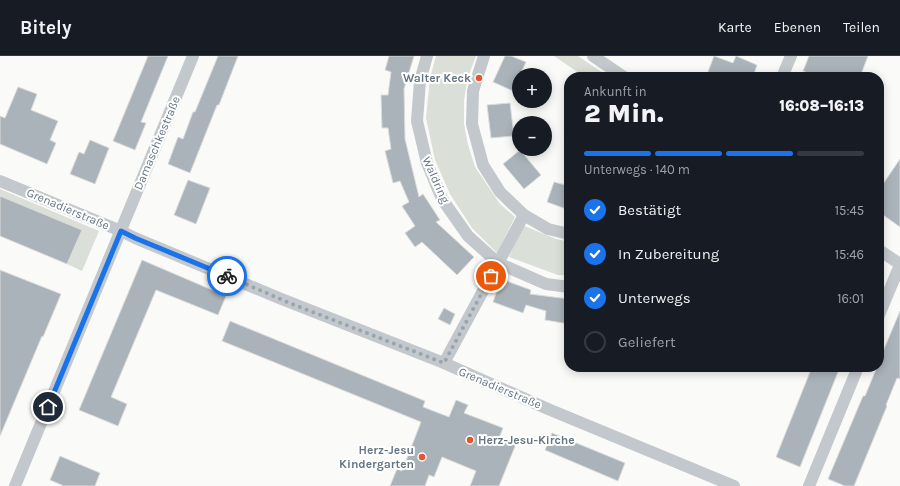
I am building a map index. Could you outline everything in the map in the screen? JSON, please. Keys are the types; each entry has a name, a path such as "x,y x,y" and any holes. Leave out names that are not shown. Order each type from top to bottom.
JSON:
{"street":[{"name":"Damaschkestraße","path":"15,486 193,56"},
{"name":"Waldring","path":"427,56 420,81 417,121 427,164 442,199 468,236 498,263 546,284 564,286"},
{"path":"484,56 473,91 472,124 483,165 500,192 524,215 548,229 564,233"},
{"path":"593,56 617,72"},
{"path":"784,72 790,56"},
{"name":"Grenadierstraße","path":"0,181 279,298 444,363 555,412 734,486"},
{"path":"444,363 524,215"},
{"path":"884,253 900,264 884,303"},
{"path":"810,486 856,372"}],"shaded area":[{"path":"436,56 476,56 468,77 464,100 464,124 468,145 475,167 500,204 515,217 497,253 472,228 450,194 435,160 426,118 430,78"},
{"path":"554,56 578,56 602,72 578,72"},
{"path":"0,189 99,231 82,271 67,264 81,230 0,196"},
{"path":"522,225 564,241 564,275 558,275 509,257"}],"building":[{"path":"148,56 168,56 141,122 146,123 135,150 113,141"},
{"path":"218,56 238,56 190,173 168,164 178,137 183,139 193,112 195,112"},
{"path":"389,56 414,56 404,89 405,139 419,197 423,194 440,220 436,222 474,257 457,275 422,242 415,247 405,233 415,226 402,206 409,202 400,181 393,183 385,151 391,149 388,128 382,128 381,95 388,95 391,72 385,70"},
{"path":"505,56 511,56 526,62 523,68 512,68 512,91 493,82"},
{"path":"714,56 733,63 736,56 757,65 755,72 708,72"},
{"path":"809,56 868,56 862,72 803,71"},
{"path":"18,87 37,94 31,110 58,121 50,140 56,143 47,164 0,144 0,116 5,118"},
{"path":"510,103 512,136 491,138 487,105"},
{"path":"90,140 109,148 95,184 70,174 79,152 84,154"},
{"path":"513,156 525,156 541,175 524,189 503,164"},
{"path":"900,159 900,227 884,216 884,183"},
{"path":"188,180 210,188 196,224 174,215"},
{"path":"554,182 564,185 564,208 547,202"},
{"path":"0,196 82,230 67,264 0,236"},
{"path":"142,260 226,296 218,315 156,290 111,397 127,404 118,426 79,410"},
{"path":"0,270 61,294 0,436"},
{"path":"501,279 531,290 530,294 564,298 564,323 545,320 546,311 526,305 523,313 493,302"},
{"path":"444,308 455,314 450,325 438,319"},
{"path":"900,311 900,379 897,378 854,486 845,486 828,479 863,396 865,396 875,372 884,372 884,349"},
{"path":"230,321 425,401 423,407 449,417 456,400 468,405 464,413 503,428 499,438 516,444 499,486 470,486 476,471 442,457 434,477 429,475 425,486 390,486 397,469 402,471 421,422 222,341"},
{"path":"810,372 838,372 800,467 776,457"},
{"path":"552,433 625,463 618,481 545,450"},
{"path":"60,456 100,473 95,486 64,486 50,480"}],"way so far":[{"path":"227,276 292,304 444,363 491,276"}],"place":[{"name":"Walter Keck","path":"479,78"},
{"name":"Herz-Jesu-Kirche","path":"470,440"},
{"name":"Herz-Jesu Kindergarten","path":"422,457"}],"route":[{"path":"48,407 121,231 227,276"}]}
